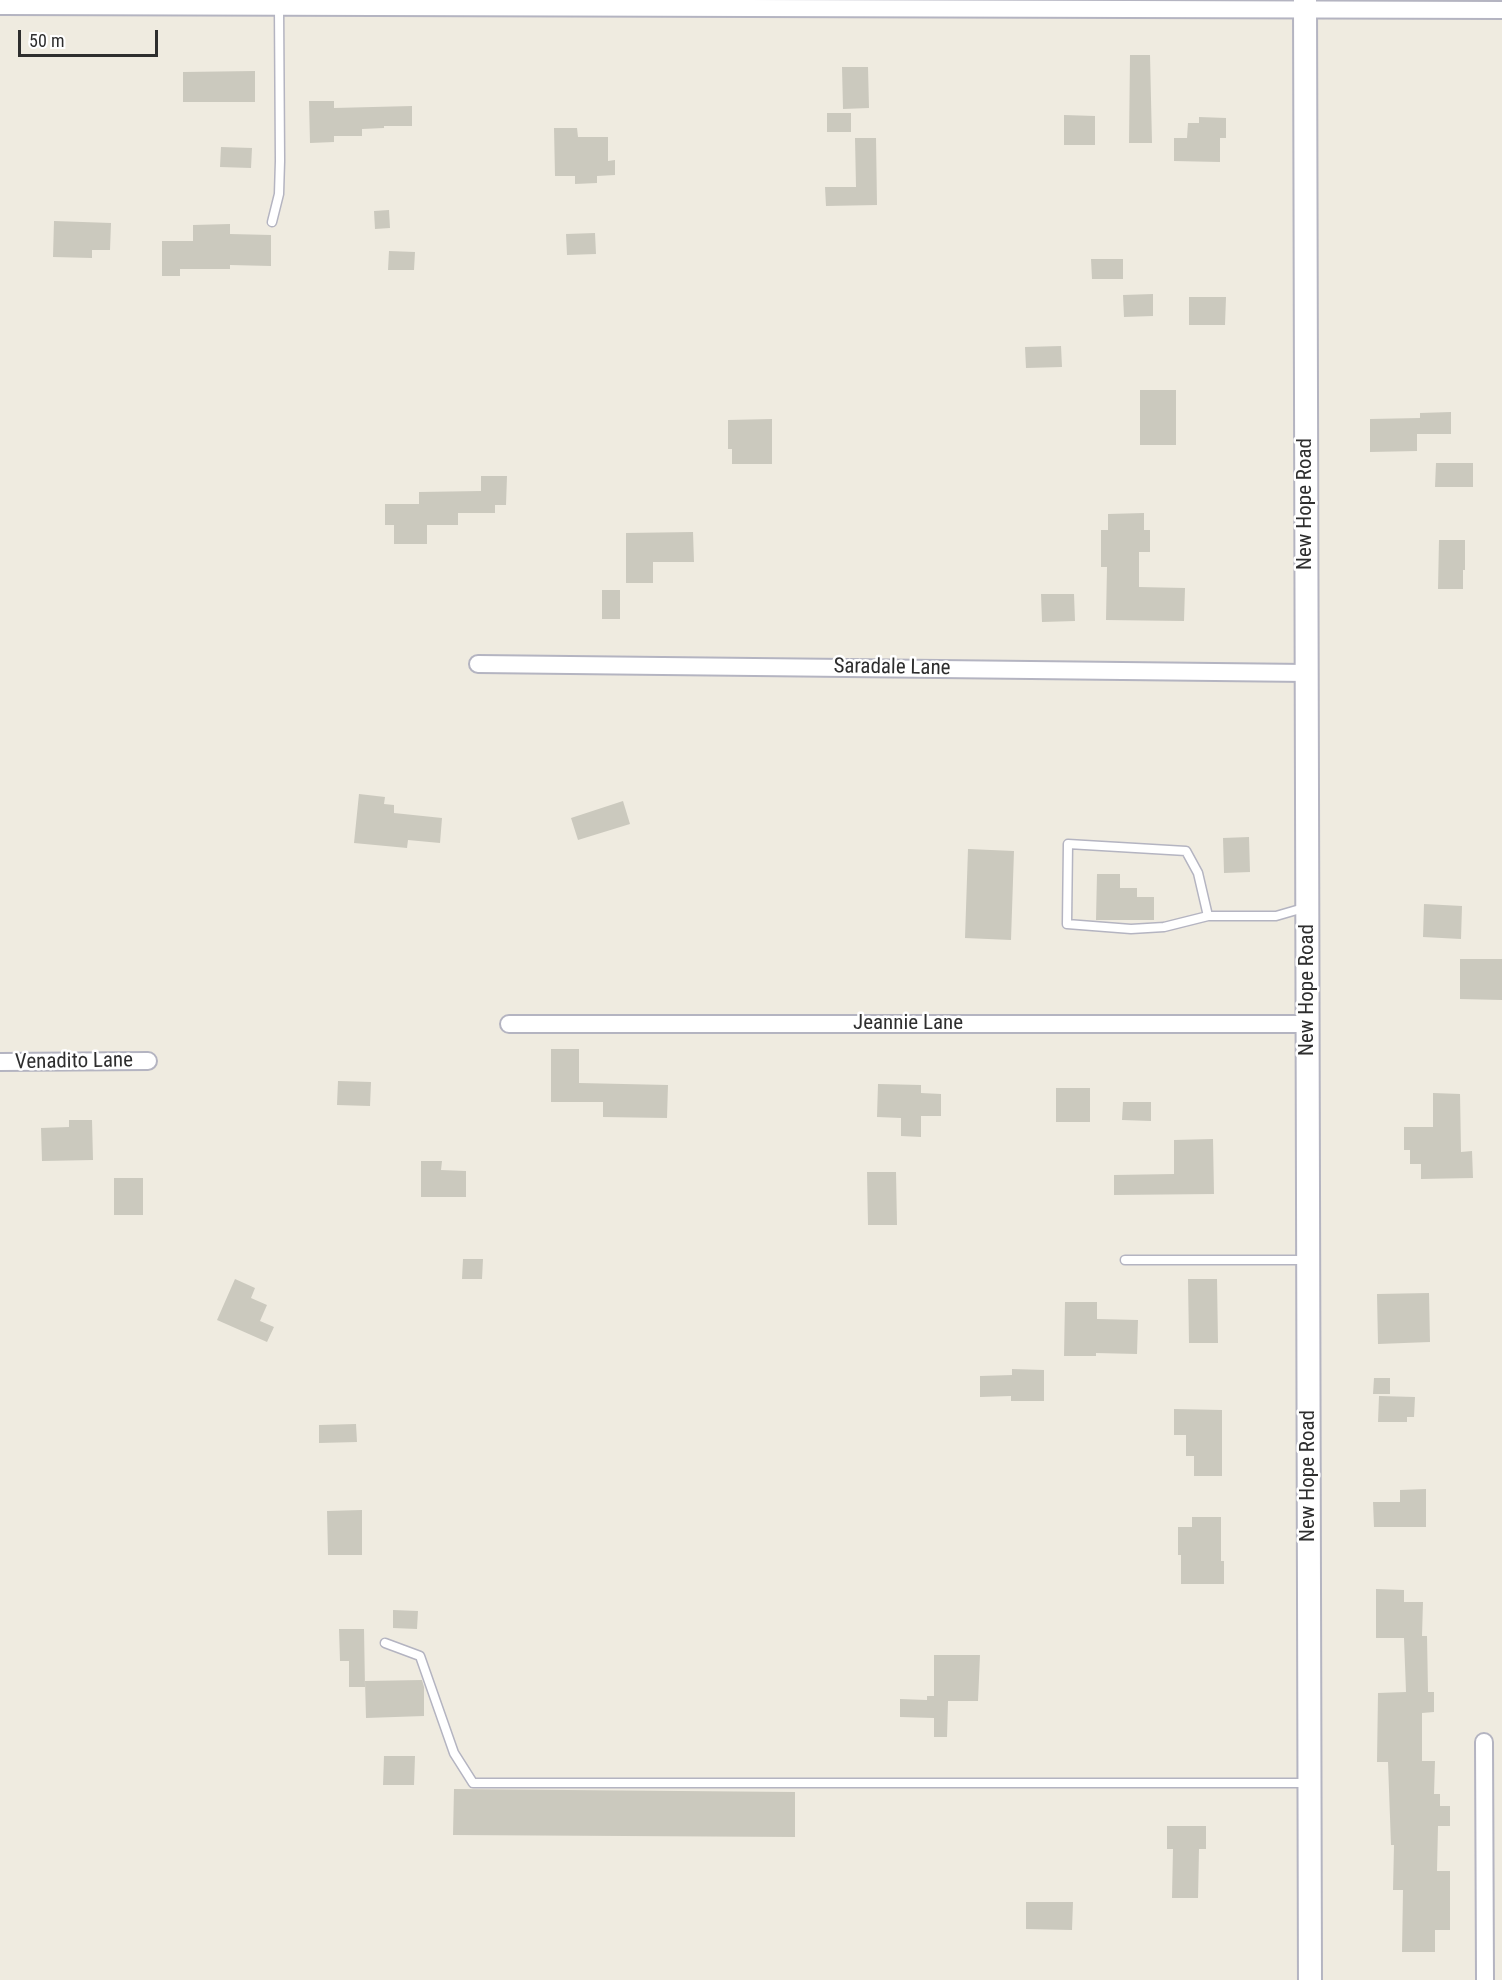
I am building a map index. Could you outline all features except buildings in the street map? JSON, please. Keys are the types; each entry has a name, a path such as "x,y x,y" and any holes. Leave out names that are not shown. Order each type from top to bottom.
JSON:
{"main road":[{"name":"New Hope Road","path":"1305,5 1310,1980"}],"street":[{"path":"0,6 36,3 279,7 332,3 1305,5 1502,10"},
{"name":"Saradale Lane","path":"478,664 1307,673"},
{"name":"Jeannie Lane","path":"509,1024 1308,1024"},
{"name":"Venadito Lane","path":"0,1062 148,1061"},
{"path":"1484,1742 1485,1980"}],"lane":[{"path":"272,222 279,194 279,7"},
{"path":"1208,916 1198,873 1186,850 1068,844 1067,924 1131,929 1164,927 1208,916 1276,916 1307,907"},
{"path":"1125,1260 1308,1260"},
{"path":"385,1643 420,1656 454,1753 473,1783 1310,1783"}]}
